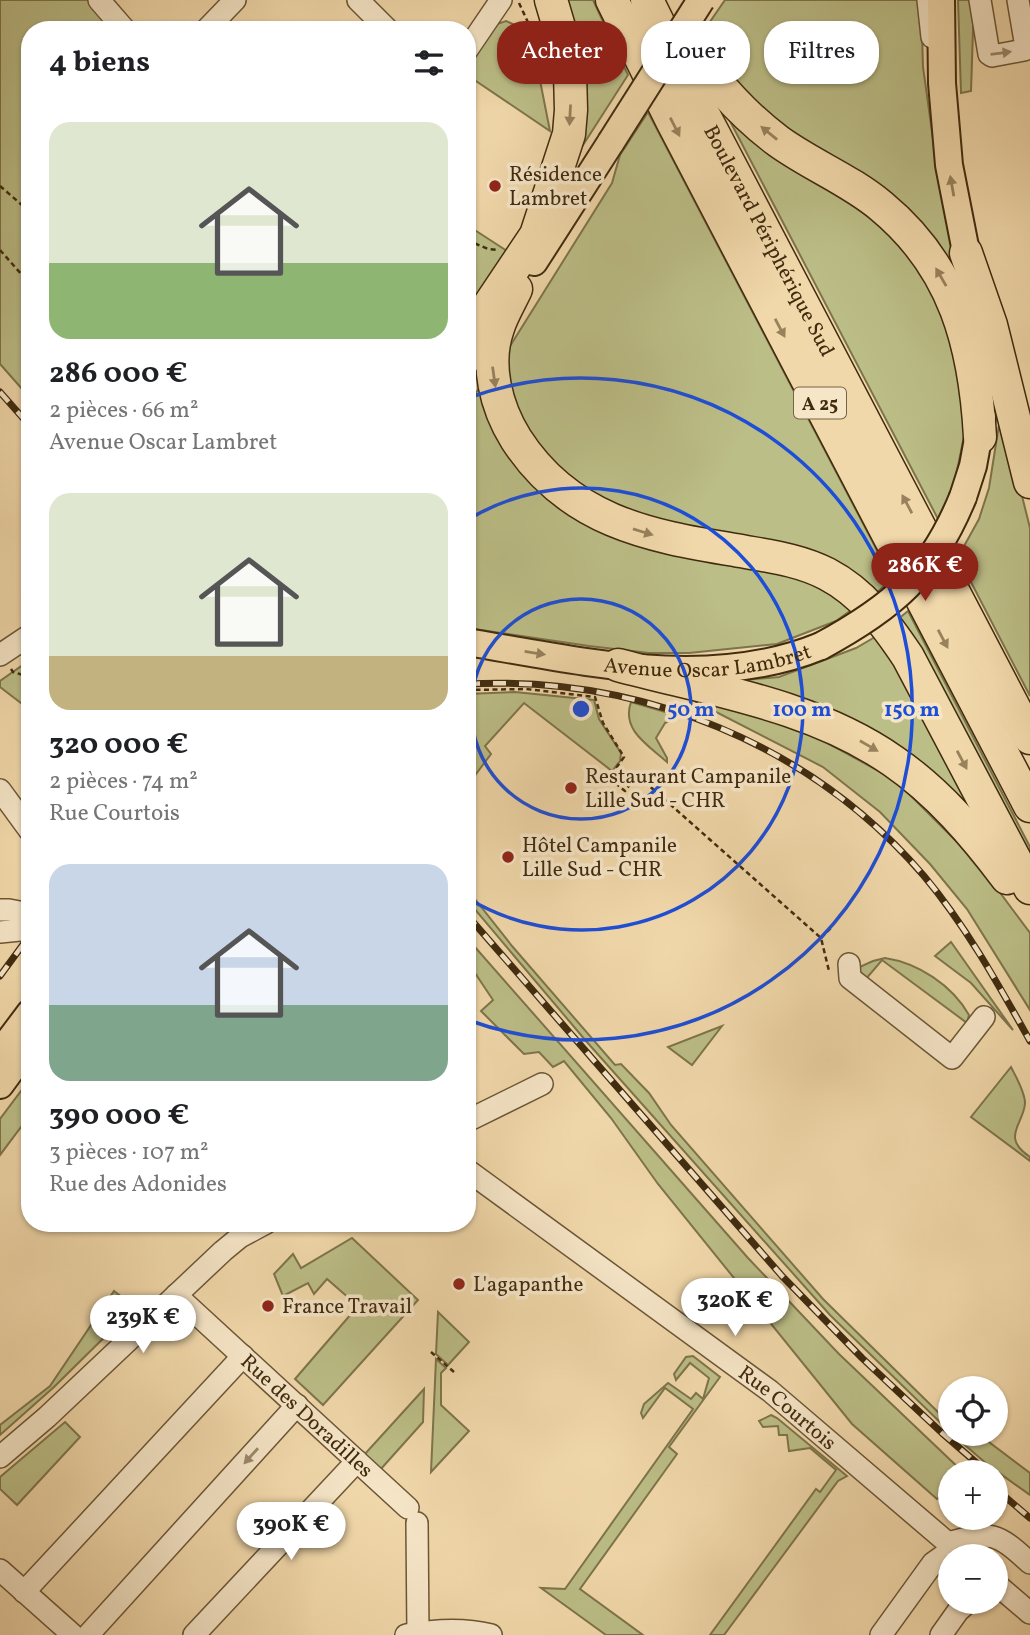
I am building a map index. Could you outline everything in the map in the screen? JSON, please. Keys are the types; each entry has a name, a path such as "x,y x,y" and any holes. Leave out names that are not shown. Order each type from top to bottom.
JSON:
{"highway":[{"path":"476,325 536,235 569,134 570,73 551,0"},
{"name":"A 25","path":"612,0 672,121 1030,806"},
{"name":"Boulevard Périphérique Sud","path":"647,0 698,104 1030,738"},
{"path":"661,0 704,67 746,114 779,141 880,205 899,222 926,254 950,293 966,337 975,386 979,437"},
{"path":"966,253 991,326 1030,482"},
{"path":"516,289 498,328 492,352 494,383 509,428 538,467 577,503 616,523 667,539 794,561 828,574 862,598 892,632 908,657 1030,888"},
{"path":"618,665 809,717 872,748 910,774 946,805 982,845 1030,909"}],"main road":[{"path":"476,348 701,0"},
{"name":"Avenue Oscar Lambret","path":"476,643 618,665 685,669 769,663 821,646 869,618 905,590 939,547 963,497 979,437 983,395 982,348 949,165 942,83 941,0"},
{"path":"0,1053 21,1025"},
{"path":"0,1084 21,1056"}],"street":[{"path":"99,0 117,21"},
{"path":"215,21 235,0"},
{"path":"358,0 378,21"},
{"path":"476,37 501,0"},
{"name":"Avenue Oscar Lambret","path":"928,0 928,18 942,83"},
{"path":"980,0 989,54 992,56 1024,50 1026,47 1018,0"},
{"path":"0,655 21,641"},
{"path":"0,790 21,819"},
{"path":"0,910 21,912"},
{"path":"0,932 21,930"},
{"path":"849,964 850,978 952,1058 984,1017"},
{"path":"476,1116 541,1084"},
{"name":"Rue Courtois","path":"476,1177 770,1391 949,1544"},
{"path":"0,1446 52,1401 223,1237 236,1232"},
{"path":"0,1457 247,1232"},
{"name":"Rue des Doradilles","path":"176,1294 412,1515 414,1634"},
{"path":"24,1592 243,1356"},
{"path":"88,1635 296,1405"},
{"path":"194,1635 357,1461"},
{"path":"962,1544 974,1536 991,1535 1009,1544 1030,1563"},
{"path":"881,1635 938,1560"},
{"path":"0,1570 72,1635"},
{"path":"1008,1594 1030,1613"},
{"path":"941,1635 956,1614"},
{"path":"414,1634 457,1631 491,1635"}],"path":[{"path":"517,0 527,21"},
{"path":"0,186 21,204"},
{"path":"476,244 488,249 507,251"},
{"path":"0,250 21,274"},
{"path":"476,690 526,689 595,697 603,723 624,757 609,778 625,791 638,775 821,938 828,971"},
{"path":"821,938 832,927"},
{"path":"431,1352 454,1372"}],"green space":[{"path":"0,0 88,0 106,21 21,21 21,388 0,364"},
{"path":"558,0 593,0 603,21 559,21"},
{"path":"725,0 921,0 923,67 938,175 959,278 758,111 735,84 750,84 750,21 711,21"},
{"path":"958,0 974,0 971,91 961,93"},
{"path":"497,24 497,84 541,84 550,131 476,81 476,49"},
{"path":"564,84 622,84 569,167"},
{"path":"719,100 884,217 946,298 968,417 953,490 938,519"},
{"path":"648,112 892,579 874,595 645,524 573,486 521,427 502,359 612,183 620,155"},
{"path":"476,231 507,251 476,298"},
{"path":"481,385 522,468 799,575 854,608 836,621 777,644 689,653 649,653 476,629 476,393"},
{"path":"1001,412 1030,528 1030,696 958,557 979,519 989,488"},
{"path":"908,611 1030,847 1030,865 897,620"},
{"path":"875,637 899,672 990,837 731,681 779,677 856,648"},
{"path":"21,666 21,703 0,687 0,681"},
{"path":"515,692 594,700 599,719 621,753 620,761 612,771 524,703 485,746 491,754 476,774 476,694"},
{"path":"685,696 802,729 895,780 978,863 1030,933 1030,1010 967,909 930,864 880,812 823,767"},
{"path":"631,702 679,716 665,723 656,738 667,762 633,729 629,712"},
{"path":"476,900 615,1065 621,1064 649,1093 671,1125 823,1299 938,1412 938,1420 830,1315 586,1041 476,911"},
{"path":"951,942 1013,1030 971,983 935,956"},
{"path":"476,948 748,1258 839,1354 950,1460 938,1460 938,1498 852,1424 658,1184 611,1118 564,1061 553,1067 539,1052 524,1054 481,1011 493,1000 476,974"},
{"path":"885,958 922,970 944,985 969,1015 967,1023 882,960 865,980 853,970"},
{"path":"722,1026 692,1065 668,1047"},
{"path":"1011,1067 1025,1099 1024,1111 1016,1130 1016,1143 1030,1157 1030,1161 971,1117"},
{"path":"21,1091 21,1127 0,1155 0,1119"},
{"path":"352,1238 418,1300 323,1405 295,1379 358,1306 327,1279 314,1294 308,1283 283,1296 274,1274 293,1254 301,1268"},
{"path":"114,1291 135,1307 54,1387 0,1435 0,1425 50,1386"},
{"path":"438,1312 469,1342 448,1365 436,1354"},
{"path":"693,1356 720,1377 669,1447 677,1454 580,1589 643,1635 606,1635 541,1588 565,1589 693,1409 665,1388 643,1418 641,1413 644,1404 668,1383 691,1399 696,1393 703,1399 709,1378 690,1363 676,1380 674,1374 686,1357"},
{"path":"436,1359 446,1368 441,1373 441,1405 469,1431 431,1472"},
{"path":"424,1389 423,1422 380,1470 364,1455"},
{"path":"771,1415 847,1476 838,1481 724,1635 710,1635 816,1489 820,1492 836,1470 810,1448 789,1451 787,1435 779,1435 778,1426 763,1427 759,1421"},
{"path":"65,1422 80,1437 17,1505 0,1489 0,1477"},
{"path":"966,1446 994,1446 1030,1473 1030,1495 1008,1479 1008,1460 982,1460"}],"railway":[{"path":"0,392 21,416"},
{"path":"476,684 532,684 596,692 658,706 718,727 775,755 829,789 879,829 924,876 968,935 1030,1041"},
{"path":"476,925 782,1276 862,1358 973,1460"},
{"path":"0,976 21,947"},
{"path":"1008,1499 1030,1518"}],"place":[{"name":"Résidence Lambret","path":"495,186"},
{"name":"Restaurant Campanile Lille Sud - CHR","path":"571,788"},
{"name":"Hôtel Campanile Lille Sud - CHR","path":"508,857"},
{"name":"L'agapanthe","path":"459,1284"},
{"name":"France Travail","path":"268,1306"}]}
